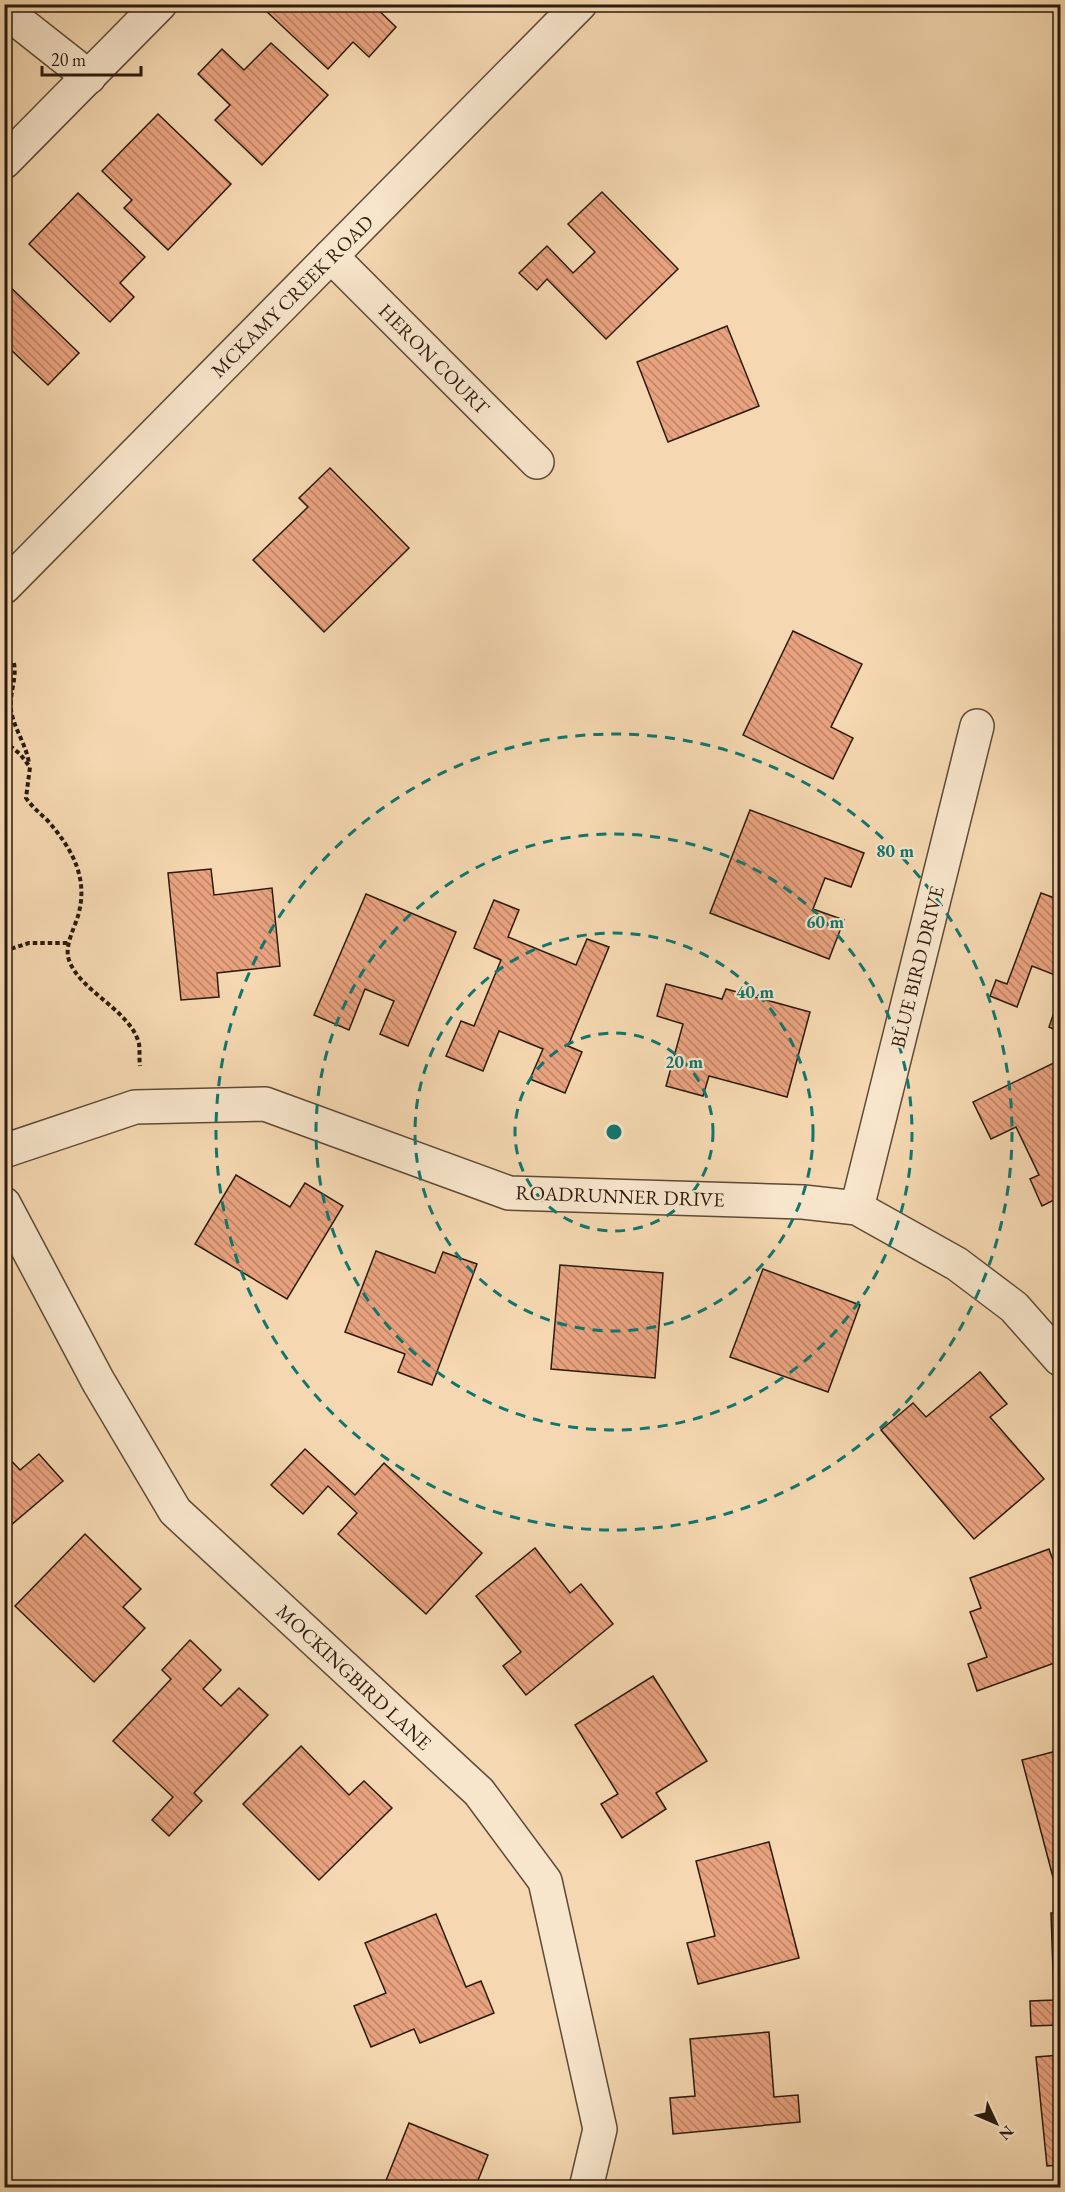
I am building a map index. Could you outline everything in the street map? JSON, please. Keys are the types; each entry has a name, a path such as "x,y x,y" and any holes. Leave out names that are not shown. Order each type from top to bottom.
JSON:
{"street":[{"path":"4,162 160,4"},
{"name":"MCKAMY CREEK ROAD","path":"4,587 580,4"},
{"path":"4,10 89,77"},
{"name":"HERON COURT","path":"331,256 537,462"},
{"name":"BLUE BIRD DRIVE","path":"857,1208 977,726"},
{"name":"ROADRUNNER DRIVE","path":"4,1151 135,1107 265,1104 509,1193 803,1202 857,1208 957,1264 1014,1307 1060,1359"},
{"name":"MOCKINGBIRD LANE","path":"4,1204 98,1381 175,1510 479,1792 545,1881 600,2129 586,2187"}],"path":[{"path":"14,663 16,673 11,708 15,723 27,748 30,766 26,798 48,822 77,863 82,885 81,905 69,943 68,959 76,973 93,991 121,1015 139,1042 140,1066"},
{"path":"4,741 30,766"},
{"path":"4,951 30,943 69,943"}],"building":[{"path":"270,4 372,4 396,27 369,57 353,42 328,69 265,10"},
{"path":"271,43 328,95 262,165 215,120 230,105 198,74 222,49 244,70"},
{"path":"158,114 231,184 168,250 124,208 132,200 102,171"},
{"path":"602,192 678,269 606,339 547,279 537,290 519,273 547,246 573,273 595,252 568,224"},
{"path":"78,193 145,257 120,283 134,297 110,322 29,244"},
{"path":"4,281 79,353 48,385 9,348 4,352"},
{"path":"727,326 759,406 668,442 637,362"},
{"path":"330,468 409,548 324,632 253,560 308,507 299,498"},
{"path":"793,631 862,664 831,727 853,738 833,779 743,735"},
{"path":"750,810 864,853 851,887 825,878 813,909 844,920 829,959 710,913"},
{"path":"211,869 214,895 272,888 280,966 217,973 219,997 181,1000 168,873"},
{"path":"1041,893 1060,900 1060,977 1032,966 1017,1007 990,996 996,980 1007,984"},
{"path":"366,894 456,932 408,1046 380,1034 394,1001 365,989 349,1030 314,1015"},
{"path":"494,900 519,910 508,937 576,965 587,939 609,947 568,1046 582,1052 565,1093 530,1079 543,1049 499,1031 483,1071 446,1056 461,1021 474,1026 501,960 474,948"},
{"path":"666,984 722,999 726,989 810,1012 787,1097 709,1076 703,1096 666,1086 683,1024 657,1016"},
{"path":"1060,995 1060,1032 1049,1027"},
{"path":"1060,1060 1060,1197 1042,1206 1030,1179 1039,1175 1016,1127 991,1139 973,1102"},
{"path":"236,1175 290,1207 305,1183 343,1206 287,1299 195,1244"},
{"path":"376,1251 435,1273 443,1252 477,1264 432,1385 398,1372 405,1354 345,1332"},
{"path":"560,1265 663,1273 655,1378 551,1369"},
{"path":"763,1269 860,1305 828,1392 730,1357"},
{"path":"980,1372 1007,1404 990,1417 1044,1479 974,1539 881,1430 913,1403 926,1417"},
{"path":"305,1449 355,1495 384,1463 482,1553 426,1614 338,1534 357,1513 328,1486 303,1514 271,1485"},
{"path":"4,1453 20,1470 39,1454 63,1481 4,1531"},
{"path":"85,1534 141,1589 123,1607 145,1628 94,1682 15,1606"},
{"path":"535,1548 570,1593 581,1584 613,1624 526,1695 503,1666 521,1652 476,1596"},
{"path":"1049,1549 1060,1580 1060,1661 977,1691 968,1664 987,1657 970,1612 981,1608 970,1578"},
{"path":"190,1640 221,1670 203,1689 221,1706 239,1688 268,1715 194,1793 202,1801 169,1836 152,1820 173,1797 113,1741 171,1679 162,1670"},
{"path":"653,1676 707,1761 656,1793 666,1809 622,1838 601,1804 618,1794 575,1725"},
{"path":"301,1746 349,1795 364,1781 392,1808 319,1880 243,1804"},
{"path":"1060,1750 1060,1875 1053,1877 1022,1760"},
{"path":"769,1842 799,1958 698,1984 687,1943 715,1936 696,1861"},
{"path":"1051,1913 1060,1913 1060,2025 1031,2026 1030,2001 1054,2000"},
{"path":"436,1914 466,1987 481,1981 494,2013 420,2043 414,2029 371,2047 354,2006 386,1993 365,1943"},
{"path":"769,2032 774,2097 798,2095 800,2122 673,2134 670,2098 695,2096 690,2039"},
{"path":"1060,2055 1060,2165 1047,2166 1036,2057"},
{"path":"409,2123 488,2155 475,2188 383,2188"}]}
